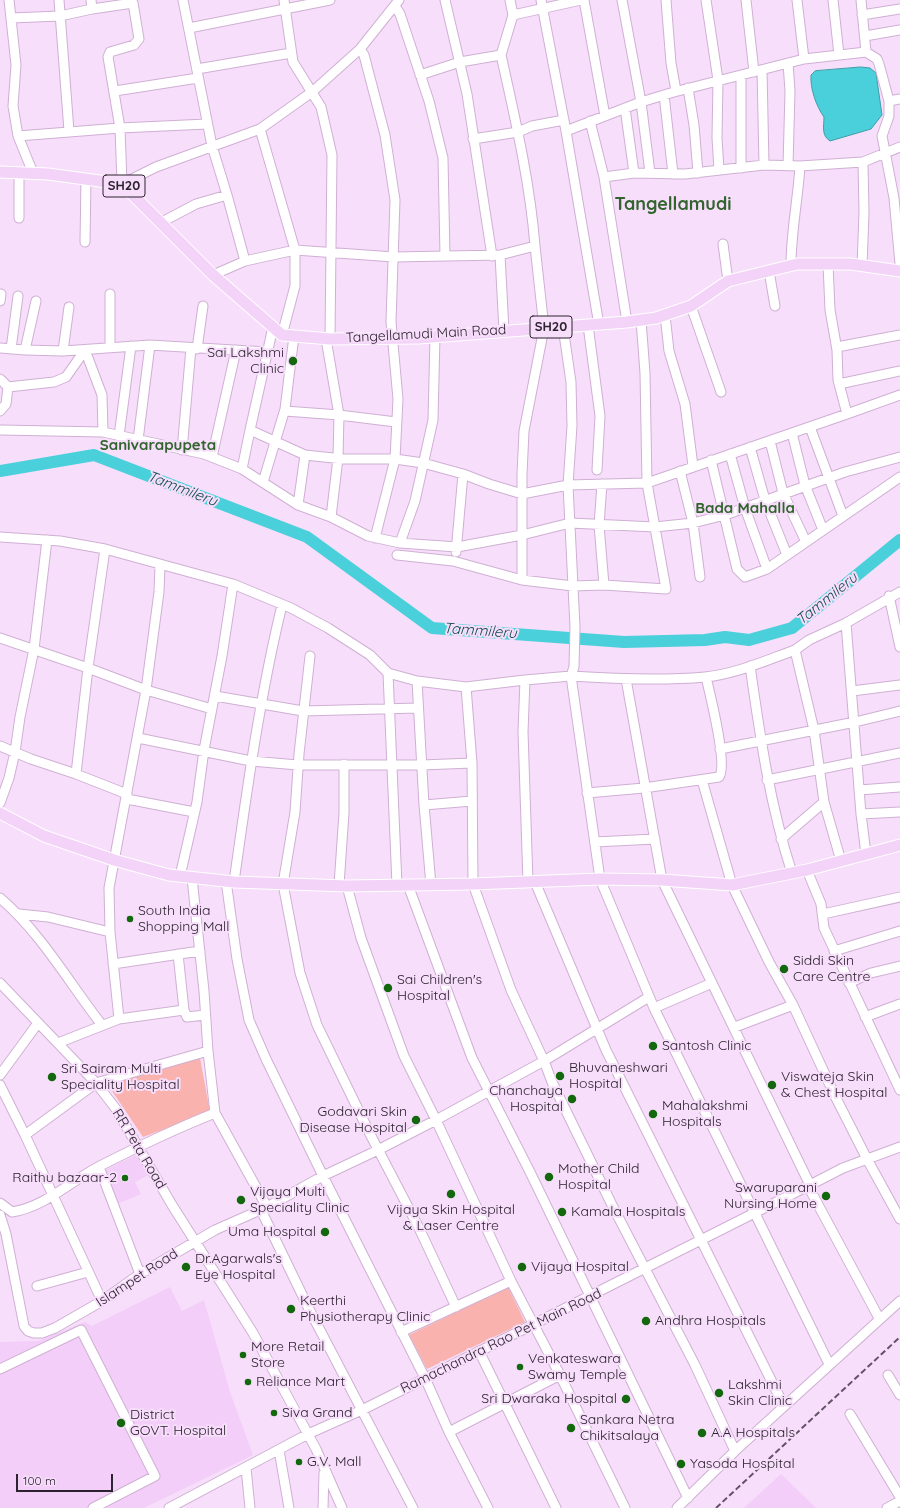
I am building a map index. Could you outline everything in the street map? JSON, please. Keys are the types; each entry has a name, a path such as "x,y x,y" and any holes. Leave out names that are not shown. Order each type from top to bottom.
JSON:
{"main road":[{"name":"SH20","path":"0,172 33,173 122,184 213,275 282,335"},
{"name":"Tangellamudi Main Road","path":"282,335 328,339 392,338 627,322 665,315 691,306 728,281 791,265 828,264 862,266 900,271"},
{"path":"0,813 44,836 114,860 169,875 282,884 343,886 432,885 600,879 662,880 732,885 807,870 900,845"}],"street":[{"path":"9,0 16,65 13,106 18,136 33,173"},
{"path":"59,0 69,131"},
{"path":"183,0 212,146 227,195 244,262"},
{"path":"189,28 285,4 330,0"},
{"path":"445,0 460,62 473,139 496,256 504,331"},
{"path":"510,0 513,15 501,55 518,132 533,218 544,328 524,431 522,580"},
{"path":"513,15 542,4 581,0"},
{"path":"584,0 605,116"},
{"path":"622,0 641,102 650,173"},
{"path":"666,0 671,63 676,91"},
{"path":"706,0 718,80 718,170"},
{"path":"746,0 758,71 764,165"},
{"path":"797,0 804,59"},
{"path":"833,0 839,55"},
{"path":"861,0 866,52"},
{"path":"11,18 60,16 91,4 133,1 139,39 134,45 110,52 108,57 115,91 120,128 122,184 156,168 260,129 312,92 360,49 397,3"},
{"path":"397,3 429,101 443,158 445,256"},
{"path":"285,4 293,62 322,107 332,155 332,252 328,339 339,414 338,458 331,517"},
{"path":"542,4 566,131 594,325 600,416 597,470"},
{"path":"862,14 900,9"},
{"path":"865,36 900,30"},
{"path":"360,49 364,55 386,135 395,200 391,322 398,399 395,459 375,538"},
{"path":"566,131 641,102 676,91 804,59 866,52 877,59 889,101 889,116 882,136 894,198 900,264"},
{"path":"115,91 292,53"},
{"path":"420,75 460,62 501,55"},
{"path":"788,64 790,91 788,166"},
{"path":"741,75 741,168"},
{"path":"688,88 694,125 698,172"},
{"path":"664,95 673,174"},
{"path":"889,101 900,99"},
{"path":"625,108 634,173"},
{"path":"473,139 518,132 532,126 564,120"},
{"path":"590,121 604,177 627,322"},
{"path":"18,136 69,131 207,124"},
{"path":"260,129 295,250 295,286 282,335"},
{"path":"604,177 634,173 673,174 764,165 800,166 863,162 900,147"},
{"path":"862,266 864,213 863,162"},
{"path":"791,265 793,220 798,196 800,166"},
{"path":"19,173 20,218"},
{"path":"85,242 86,179"},
{"path":"160,223 196,204 227,195"},
{"path":"723,244 728,281"},
{"path":"213,275 244,262 295,250 394,257 496,256 536,246"},
{"path":"828,264 830,310 836,347 839,384 847,414"},
{"path":"769,271 775,306"},
{"path":"110,294 110,347"},
{"path":"12,349 18,296"},
{"path":"25,350 36,301"},
{"path":"182,450 194,349 203,306"},
{"path":"691,306 721,392"},
{"path":"63,351 69,307"},
{"path":"665,315 669,351 685,404 693,466"},
{"path":"397,555 453,561 522,580 573,586 604,585 666,589 647,484 645,373 640,320"},
{"path":"242,469 273,327"},
{"path":"563,327 571,382 572,426 568,485 575,627 573,672 600,879 654,1008 829,1364"},
{"path":"836,347 900,335"},
{"path":"264,482 285,411 294,336"},
{"path":"400,543 415,501 433,420 435,336"},
{"path":"0,348 63,351 150,345 194,349 267,352"},
{"path":"138,440 150,345"},
{"path":"119,436 131,346"},
{"path":"8,388 54,382 66,376 85,350"},
{"path":"85,350 102,395 103,432"},
{"path":"212,457 236,350"},
{"path":"839,384 900,372"},
{"path":"0,379 8,388 6,404 0,411"},
{"path":"250,430 276,440 304,455 338,458 395,459 423,463 463,474 522,494 568,485 647,484 693,466 770,442 900,395"},
{"path":"285,411 339,414 396,422"},
{"path":"810,427 843,516"},
{"path":"0,430 103,432 212,457 242,469 298,505 331,517 368,536 400,543 457,547 522,535 570,523 654,527 693,523 725,515 828,477 900,457"},
{"path":"792,433 805,485 823,530"},
{"path":"770,442 783,493 806,542"},
{"path":"750,447 765,500 787,555"},
{"path":"730,454 745,508 767,569"},
{"path":"298,505 304,455"},
{"path":"711,460 737,569 741,575 745,577 767,569 900,477"},
{"path":"680,471 693,523 700,577"},
{"path":"453,561 457,547 463,474"},
{"path":"602,484 599,525 604,585"},
{"path":"0,537 60,541 105,549 233,584 282,605 328,628 370,656 388,673 417,681 466,687 573,672 626,679 706,677 750,666 795,650 809,640 846,623 889,596 900,592"},
{"path":"0,803 10,778 16,752 20,717 34,649 46,540"},
{"path":"76,774 88,668 105,549"},
{"path":"119,1019 110,932 109,888 146,690 159,592 160,565"},
{"path":"180,876 194,812 233,584"},
{"path":"889,596 900,647"},
{"path":"282,605 272,648 230,881 237,959 250,1020 266,1059 323,1176 425,1378 449,1432 488,1508"},
{"path":"846,623 855,722 861,814 866,854"},
{"path":"0,638 88,668 146,690 212,710"},
{"path":"795,650 814,730 821,769 824,802 840,861"},
{"path":"310,656 303,711 295,812 282,884 300,973 317,1025 378,1150 419,1228 456,1307"},
{"path":"750,666 767,780 780,839 792,873"},
{"path":"388,673 392,765 403,885 461,1032 688,1498"},
{"path":"588,793 644,788 716,778 720,775 722,766 720,749 706,677"},
{"path":"626,679 644,788 662,880 735,1027 809,1185 879,1318"},
{"path":"524,680 523,732 532,882 630,1101 784,1406"},
{"path":"417,681 424,805 432,885"},
{"path":"852,691 900,685"},
{"path":"466,687 472,763 473,884 511,990 555,1088 695,1366 735,1451"},
{"path":"215,696 303,711 389,710 418,708"},
{"path":"720,749 855,722 900,711"},
{"path":"138,738 204,750 251,761 298,765 422,765 472,763"},
{"path":"0,746 31,759 76,774 127,797 194,812"},
{"path":"767,780 900,753"},
{"path":"344,764 343,886 396,1038 511,1281 560,1375 625,1508"},
{"path":"702,780 732,885 769,962 793,1005 834,1096 866,1159 900,1219"},
{"path":"859,790 900,787"},
{"path":"424,805 472,801"},
{"path":"780,839 824,802"},
{"path":"861,814 900,812"},
{"path":"595,842 655,839"},
{"path":"807,870 823,914 823,925 900,1090"},
{"path":"192,878 215,1113 264,1208 309,1309 413,1508"},
{"path":"823,914 900,897"},
{"path":"0,898 19,914 61,968 102,1025"},
{"path":"19,914 48,917 110,932"},
{"path":"834,951 900,932"},
{"path":"113,964 200,951"},
{"path":"178,954 184,1010 187,1017 205,1015"},
{"path":"849,983 872,973 900,966"},
{"name":"RR Peta Road","path":"0,983 96,1084 116,1109 139,1146 172,1205 253,1334 308,1434 342,1508"},
{"path":"654,1008 712,983"},
{"name":"Islampet Road","path":"0,1215 6,1234 24,1326 28,1331 42,1333 79,1315 102,1301 140,1274 195,1241 215,1230 264,1208 323,1176 436,1120 544,1061 650,997"},
{"path":"865,1017 900,1004"},
{"path":"735,1027 793,1005"},
{"path":"58,1043 119,1019 184,1010"},
{"path":"0,1075 38,1023"},
{"path":"25,1135 96,1084 208,1051"},
{"path":"0,1085 25,1135 102,1301"},
{"path":"0,1203 12,1212 22,1210 53,1196 76,1180 139,1146 165,1133 215,1113"},
{"name":"Ramachandra Rao Pet Main Road","path":"169,1508 308,1434 362,1410 645,1269 809,1185 866,1159 900,1147"},
{"path":"99,1167 140,1274"},
{"path":"37,1286 88,1272"},
{"path":"401,1332 511,1281"},
{"path":"677,1508 735,1451 879,1318 900,1301"},
{"path":"0,1368 81,1330 155,1476 93,1508"},
{"path":"479,1351 556,1508"},
{"path":"449,1432 560,1375"},
{"path":"888,1375 900,1396"},
{"path":"850,1414 900,1497"},
{"path":"279,1450 288,1508"},
{"path":"246,1468 250,1508"},
{"path":"323,1508 325,1471"},
{"path":"887,1508 900,1501"}],"shaded area":[{"path":"200,1058 210,1112 143,1137 106,1082"},
{"name":"Raithu bazaar-2","path":"138,1154 150,1174 135,1182 141,1194 117,1204 105,1170"},
{"name":"District GOVT. Hospital","path":"170,1287 182,1311 204,1300 230,1392 253,1455 144,1508 0,1508 0,1342 38,1341 85,1322 92,1326"},
{"path":"508,1287 525,1322 427,1369 409,1335"},
{"path":"781,1474 816,1508 744,1508"}],"water":[{"path":"861,67 870,68 876,73 882,115 871,129 830,141 824,133 824,117 818,108 814,97 811,86 811,75 815,71"}],"waterway":[{"name":"Tammileru","path":"0,471 94,455 307,537 432,628 624,642 705,640 725,637 749,640 792,628 900,540"}],"railway":[{"path":"716,1508 900,1337"}],"place":[{"name":"Sai Lakshmi Clinic","path":"293,361"},
{"name":"South India Shopping Mall","path":"130,919"},
{"name":"Siddi Skin Care Centre","path":"784,969"},
{"name":"Sai Children's Hospital","path":"388,988"},
{"name":"Santosh Clinic","path":"653,1046"},
{"name":"Bhuvaneshwari Hospital","path":"560,1076"},
{"name":"Sri Sairam Multi Speciality Hospital","path":"52,1077"},
{"name":"Viswateja Skin & Chest Hospital","path":"772,1085"},
{"name":"Chanchaya Hospital","path":"572,1099"},
{"name":"Mahalakshmi Hospitals","path":"653,1114"},
{"name":"Godavari Skin Disease Hospital","path":"416,1120"},
{"name":"Mother Child Hospital","path":"549,1177"},
{"name":"Raithu bazaar-2","path":"125,1178"},
{"name":"Vijaya Skin Hospital & Laser Centre","path":"451,1194"},
{"name":"Swaruparani Nursing Home","path":"826,1196"},
{"name":"Vijaya Multi Speciality Clinic","path":"241,1200"},
{"name":"Kamala Hospitals","path":"562,1212"},
{"name":"Uma Hospital","path":"325,1232"},
{"name":"Dr.Agarwals's Eye Hospital","path":"186,1267"},
{"name":"Vijaya Hospital","path":"522,1267"},
{"name":"Keerthi Physiotherapy Clinic","path":"291,1309"},
{"name":"Andhra Hospitals","path":"646,1321"},
{"name":"More Retail Store","path":"243,1355"},
{"name":"Venkateswara Swamy Temple","path":"520,1367"},
{"name":"Reliance Mart","path":"248,1382"},
{"name":"Lakshmi Skin Clinic","path":"719,1393"},
{"name":"Sri Dwaraka Hospital","path":"626,1399"},
{"name":"Siva Grand","path":"274,1413"},
{"name":"District GOVT. Hospital","path":"121,1423"},
{"name":"Sankara Netra Chikitsalaya","path":"571,1428"},
{"name":"A.A Hospitals","path":"702,1433"},
{"name":"G.V. Mall","path":"299,1462"},
{"name":"Yasoda Hospital","path":"681,1464"}],"district":[{"name":"Tangellamudi","path":"673,205"},
{"name":"Sanivarapupeta","path":"158,445"},
{"name":"Bada Mahalla","path":"745,508"}]}
